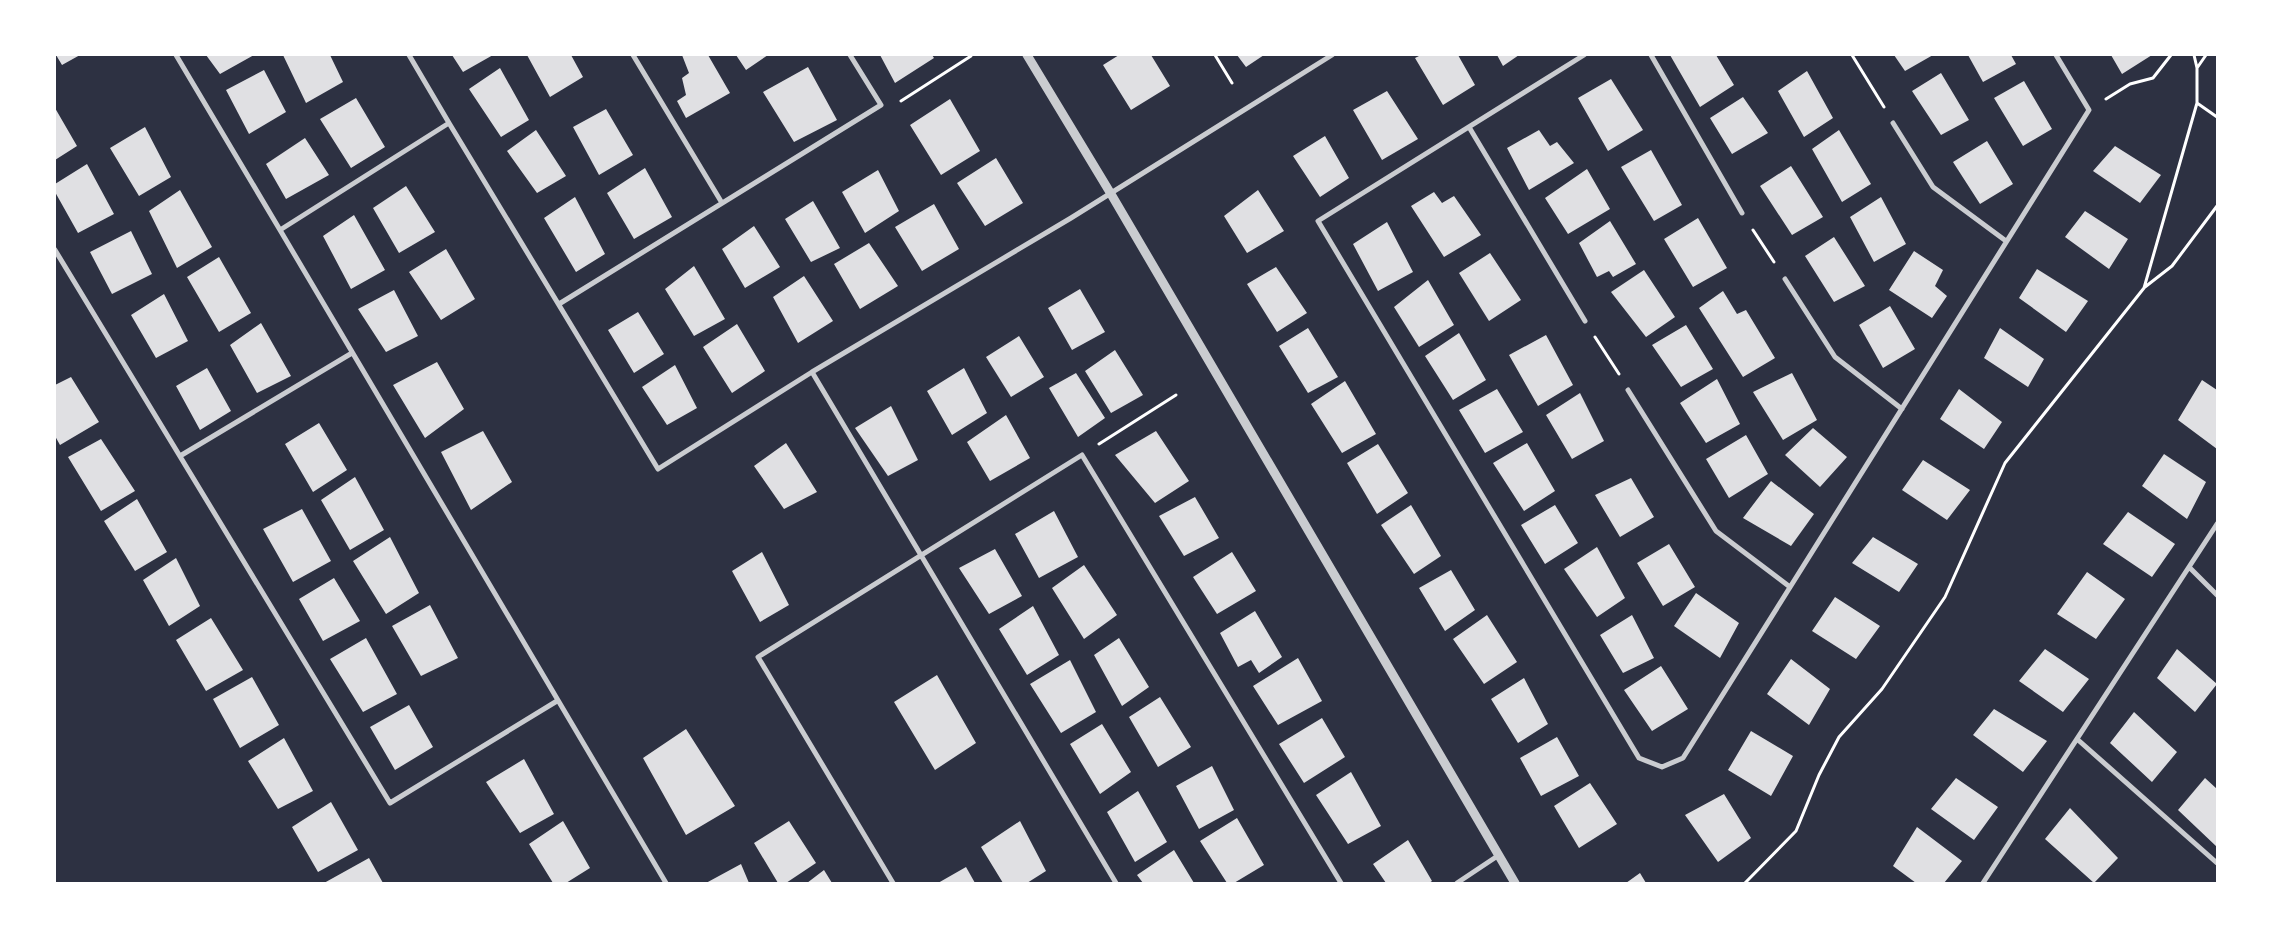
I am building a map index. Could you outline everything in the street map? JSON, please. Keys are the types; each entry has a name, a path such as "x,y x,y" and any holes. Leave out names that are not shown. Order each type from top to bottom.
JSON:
{"street":[{"path":"176,55 666,883"},
{"path":"409,55 658,469 812,372 1111,194 1332,55"},
{"path":"633,55 722,203"},
{"path":"559,304 881,105 850,55"},
{"path":"1027,55 1111,194 1515,883"},
{"path":"1584,55 1318,220 1639,758 1662,767 1683,758 2089,110 2056,55"},
{"path":"1651,55 1742,213"},
{"path":"280,230 449,122"},
{"path":"1893,123 1933,187 2006,241"},
{"path":"1469,127 1585,321"},
{"path":"55,250 390,803 557,701"},
{"path":"1786,279 1834,356 1902,409"},
{"path":"180,456 352,352"},
{"path":"812,372 1116,883"},
{"path":"1628,390 1716,531 1790,587"},
{"path":"893,883 758,657 1082,454 1341,883"},
{"path":"1983,883 2217,524"},
{"path":"2189,568 2217,595"},
{"path":"2077,738 2217,863"},
{"path":"1457,883 1499,855"}],"path":[{"path":"1215,55 1232,83"},
{"path":"1852,55 1893,123"},
{"path":"2089,110 2130,84 2153,78 2171,55"},
{"path":"2144,288 2197,103 2197,68 2194,55"},
{"path":"2197,68 2206,55"},
{"path":"881,105 898,102 971,56"},
{"path":"2197,103 2217,117"},
{"path":"1745,883 1796,831 1819,775 1839,737 1882,689 1945,597 2005,463 2144,288 2172,266 2217,206"},
{"path":"1742,213 1786,279"},
{"path":"1585,321 1628,390"},
{"path":"1082,454 1176,396"}],"building":[{"path":"56,55 80,55 62,65"},
{"path":"206,55 254,55 220,74"},
{"path":"283,55 330,55 343,82 306,103"},
{"path":"452,55 493,55 463,72"},
{"path":"527,55 571,55 583,77 550,97"},
{"path":"682,55 708,55 730,93 686,118 677,101 686,95 682,78 689,73"},
{"path":"736,55 768,55 746,70"},
{"path":"880,55 932,55 934,58 895,83"},
{"path":"1119,55 1151,55 1170,86 1131,110 1103,65"},
{"path":"1237,55 1264,55 1246,67"},
{"path":"1421,55 1458,55 1475,85 1443,105 1415,58"},
{"path":"1497,55 1519,55 1503,66"},
{"path":"1670,55 1716,55 1734,85 1700,107"},
{"path":"1894,55 1933,55 1905,71"},
{"path":"1968,55 2011,55 2016,64 1983,82"},
{"path":"2111,55 2152,55 2122,74"},
{"path":"808,67 837,120 794,142 763,92"},
{"path":"500,68 529,120 501,137 469,89"},
{"path":"264,70 286,112 249,134 226,90"},
{"path":"1807,71 1833,118 1804,137 1778,91"},
{"path":"1941,73 1969,120 1941,135 1912,91"},
{"path":"1611,79 1643,130 1608,151 1578,98"},
{"path":"2024,81 2052,129 2023,146 1994,98"},
{"path":"1387,91 1418,139 1382,160 1353,110"},
{"path":"1743,97 1768,133 1732,154 1710,118"},
{"path":"356,98 385,147 351,168 320,119"},
{"path":"950,99 980,151 941,175 910,125"},
{"path":"55,108 77,146 55,160"},
{"path":"606,109 633,155 599,175 573,127"},
{"path":"145,127 171,177 139,196 110,148"},
{"path":"536,130 566,176 537,193 507,151"},
{"path":"1539,130 1550,146 1557,142 1574,163 1529,190 1507,148"},
{"path":"1839,130 1871,184 1842,202 1812,149"},
{"path":"1325,136 1349,178 1320,197 1293,156"},
{"path":"305,138 329,175 286,199 266,164"},
{"path":"1987,141 2013,184 1980,204 1953,162"},
{"path":"2115,146 2161,175 2140,203 2093,171"},
{"path":"1651,150 1682,205 1654,221 1621,167"},
{"path":"996,158 1023,203 985,226 957,183"},
{"path":"87,164 114,214 78,233 55,192 55,184"},
{"path":"1791,166 1823,217 1792,235 1760,186"},
{"path":"645,168 672,217 634,239 607,193"},
{"path":"1587,169 1610,209 1568,234 1545,198"},
{"path":"878,170 899,211 865,233 842,192"},
{"path":"406,186 435,232 399,253 373,208"},
{"path":"180,190 212,247 177,268 149,211"},
{"path":"1258,190 1284,231 1247,253 1224,216"},
{"path":"1434,192 1442,203 1454,196 1481,235 1444,257 1411,206"},
{"path":"575,197 605,254 576,272 544,218"},
{"path":"1881,197 1906,244 1874,262 1850,217"},
{"path":"813,201 840,248 811,262 785,219"},
{"path":"934,204 959,249 922,271 895,227"},
{"path":"2085,211 2128,239 2109,269 2065,237"},
{"path":"354,215 385,270 351,289 323,236"},
{"path":"1698,218 1727,268 1693,287 1664,239"},
{"path":"1610,221 1636,264 1613,277 1609,271 1597,277 1579,243"},
{"path":"1387,222 1413,272 1378,291 1353,244"},
{"path":"754,226 780,267 745,288 722,249"},
{"path":"131,231 152,274 112,294 90,252"},
{"path":"1834,237 1865,286 1834,302 1805,256"},
{"path":"869,243 898,286 860,309 834,264"},
{"path":"446,249 475,299 441,320 409,272"},
{"path":"1914,251 1943,270 1935,286 1947,296 1932,318 1889,290"},
{"path":"1490,253 1521,300 1489,321 1459,273"},
{"path":"219,257 251,313 219,332 187,277"},
{"path":"694,266 725,319 694,336 665,289"},
{"path":"1276,267 1307,313 1277,332 1247,284"},
{"path":"2037,269 2088,301 2066,332 2019,298"},
{"path":"1644,270 1675,317 1646,337 1611,292"},
{"path":"804,276 833,321 798,343 773,297"},
{"path":"1428,280 1454,325 1419,347 1394,307"},
{"path":"1080,289 1105,332 1072,350 1048,308"},
{"path":"394,290 418,336 386,352 358,309"},
{"path":"1723,291 1737,314 1746,310 1775,358 1743,377 1699,308"},
{"path":"164,294 188,341 156,358 131,315"},
{"path":"1890,306 1915,349 1883,368 1859,325"},
{"path":"638,312 664,354 634,373 608,330"},
{"path":"261,323 291,376 257,393 230,345"},
{"path":"737,324 765,371 732,393 703,347"},
{"path":"1686,325 1713,369 1681,387 1652,345"},
{"path":"1308,328 1338,377 1308,393 1279,346"},
{"path":"2000,328 2044,359 2028,387 1984,358"},
{"path":"1459,333 1486,380 1453,400 1425,356"},
{"path":"1546,335 1573,385 1538,406 1509,355"},
{"path":"1019,336 1044,377 1011,397 986,357"},
{"path":"1115,350 1143,395 1111,413 1085,371"},
{"path":"437,362 464,409 425,438 393,385"},
{"path":"675,365 697,408 667,425 642,387"},
{"path":"207,368 231,411 200,430 176,386"},
{"path":"964,368 987,413 952,435 927,391"},
{"path":"1076,373 1105,418 1078,437 1049,388"},
{"path":"1792,373 1817,420 1783,440 1753,392"},
{"path":"71,377 99,422 60,445 55,436 55,385"},
{"path":"1717,379 1740,424 1706,443 1680,403"},
{"path":"2202,380 2217,390 2217,449 2178,420"},
{"path":"1345,381 1376,434 1342,453 1311,404"},
{"path":"1497,389 1523,432 1485,453 1459,410"},
{"path":"1959,389 2002,422 1984,449 1940,419"},
{"path":"1580,393 1604,441 1572,459 1546,415"},
{"path":"891,406 918,460 888,476 855,428"},
{"path":"1006,415 1030,458 990,481 967,442"},
{"path":"319,423 347,470 313,492 285,444"},
{"path":"1813,428 1847,457 1820,487 1785,455"},
{"path":"483,431 512,482 471,510 441,452"},
{"path":"1156,431 1189,481 1155,503 1115,455"},
{"path":"1746,435 1768,474 1729,498 1706,459"},
{"path":"101,439 135,491 101,511 68,457"},
{"path":"786,443 817,492 784,509 754,466"},
{"path":"1527,443 1555,491 1524,511 1493,463"},
{"path":"1378,444 1408,493 1377,514 1347,463"},
{"path":"2164,454 2206,482 2187,519 2142,486"},
{"path":"1923,460 1970,490 1947,520 1902,490"},
{"path":"355,477 384,530 350,550 321,500"},
{"path":"1631,478 1654,517 1620,537 1595,495"},
{"path":"1771,481 1814,514 1791,546 1743,518"},
{"path":"1195,497 1219,538 1184,556 1159,516"},
{"path":"137,499 167,552 135,571 104,521"},
{"path":"1411,505 1441,556 1414,574 1381,525"},
{"path":"1555,505 1578,543 1545,564 1521,525"},
{"path":"302,509 331,561 293,582 263,529"},
{"path":"1054,511 1078,557 1039,578 1015,534"},
{"path":"2128,512 2175,544 2152,577 2103,544"},
{"path":"390,537 419,593 386,614 353,561"},
{"path":"1873,537 1918,564 1899,592 1852,563"},
{"path":"1669,544 1695,587 1663,606 1637,563"},
{"path":"1597,547 1625,598 1597,617 1564,569"},
{"path":"995,549 1022,596 989,614 959,568"},
{"path":"762,552 789,605 760,622 732,571"},
{"path":"1232,552 1256,591 1217,614 1193,577"},
{"path":"176,558 200,606 169,626 143,580"},
{"path":"1084,565 1117,615 1084,639 1052,588"},
{"path":"1451,570 1475,610 1445,631 1419,588"},
{"path":"2087,572 2125,599 2096,639 2057,614"},
{"path":"334,578 360,621 323,641 299,599"},
{"path":"1696,593 1739,623 1720,658 1674,626"},
{"path":"1835,597 1880,626 1856,659 1812,631"},
{"path":"430,605 458,658 421,676 392,626"},
{"path":"1033,606 1059,655 1027,675 999,629"},
{"path":"1255,611 1282,657 1259,673 1251,660 1238,667 1220,633"},
{"path":"1487,615 1517,662 1484,684 1453,639"},
{"path":"1632,615 1654,658 1623,673 1600,635"},
{"path":"211,618 243,670 206,691 176,640"},
{"path":"366,638 397,694 363,712 330,659"},
{"path":"1119,638 1149,687 1122,706 1094,655"},
{"path":"2045,649 2089,679 2063,712 2019,681"},
{"path":"2177,649 2217,684 2195,712 2157,678"},
{"path":"1298,658 1322,701 1278,725 1253,686"},
{"path":"1791,659 1830,689 1809,725 1767,694"},
{"path":"1070,660 1096,712 1061,733 1030,684"},
{"path":"1661,666 1688,709 1652,731 1624,690"},
{"path":"937,675 976,743 935,770 894,702"},
{"path":"252,677 279,725 240,748 213,699"},
{"path":"1524,678 1548,724 1518,743 1491,699"},
{"path":"1160,697 1191,747 1158,767 1129,717"},
{"path":"409,705 433,747 395,770 370,727"},
{"path":"1994,709 2047,741 2023,772 1973,735"},
{"path":"2134,712 2177,752 2152,782 2110,743"},
{"path":"1322,718 1345,757 1304,783 1279,744"},
{"path":"1102,724 1131,772 1100,794 1070,744"},
{"path":"686,729 735,806 686,835 643,758"},
{"path":"1751,731 1793,756 1771,796 1728,770"},
{"path":"1557,737 1579,776 1541,796 1520,758"},
{"path":"284,738 313,791 278,809 248,761"},
{"path":"524,759 554,814 520,833 486,782"},
{"path":"1212,766 1234,810 1199,829 1176,786"},
{"path":"1351,772 1381,826 1348,844 1316,795"},
{"path":"1956,778 1998,807 1974,840 1931,809"},
{"path":"2205,778 2217,789 2217,847 2178,810"},
{"path":"1590,783 1617,824 1579,848 1554,806"},
{"path":"1138,791 1167,842 1135,862 1107,812"},
{"path":"1724,794 1751,838 1718,862 1685,815"},
{"path":"331,802 358,850 318,872 292,827"},
{"path":"2070,808 2118,858 2094,883 2045,839"},
{"path":"1237,818 1264,865 1234,883 1227,883 1200,841"},
{"path":"563,821 590,868 566,883 553,883 529,844"},
{"path":"789,821 816,863 786,883 778,883 754,843"},
{"path":"1020,821 1046,871 1027,883 1003,883 981,847"},
{"path":"1917,827 1962,861 1944,883 1916,883 1893,866"},
{"path":"1408,840 1432,881 1429,883 1386,883 1373,864"},
{"path":"1174,850 1194,883 1143,883 1137,875"},
{"path":"369,858 383,883 324,883"},
{"path":"741,864 749,883 706,883"},
{"path":"966,867 975,883 938,883"},
{"path":"824,870 832,883 807,883"},
{"path":"1640,873 1646,883 1626,883"}]}
